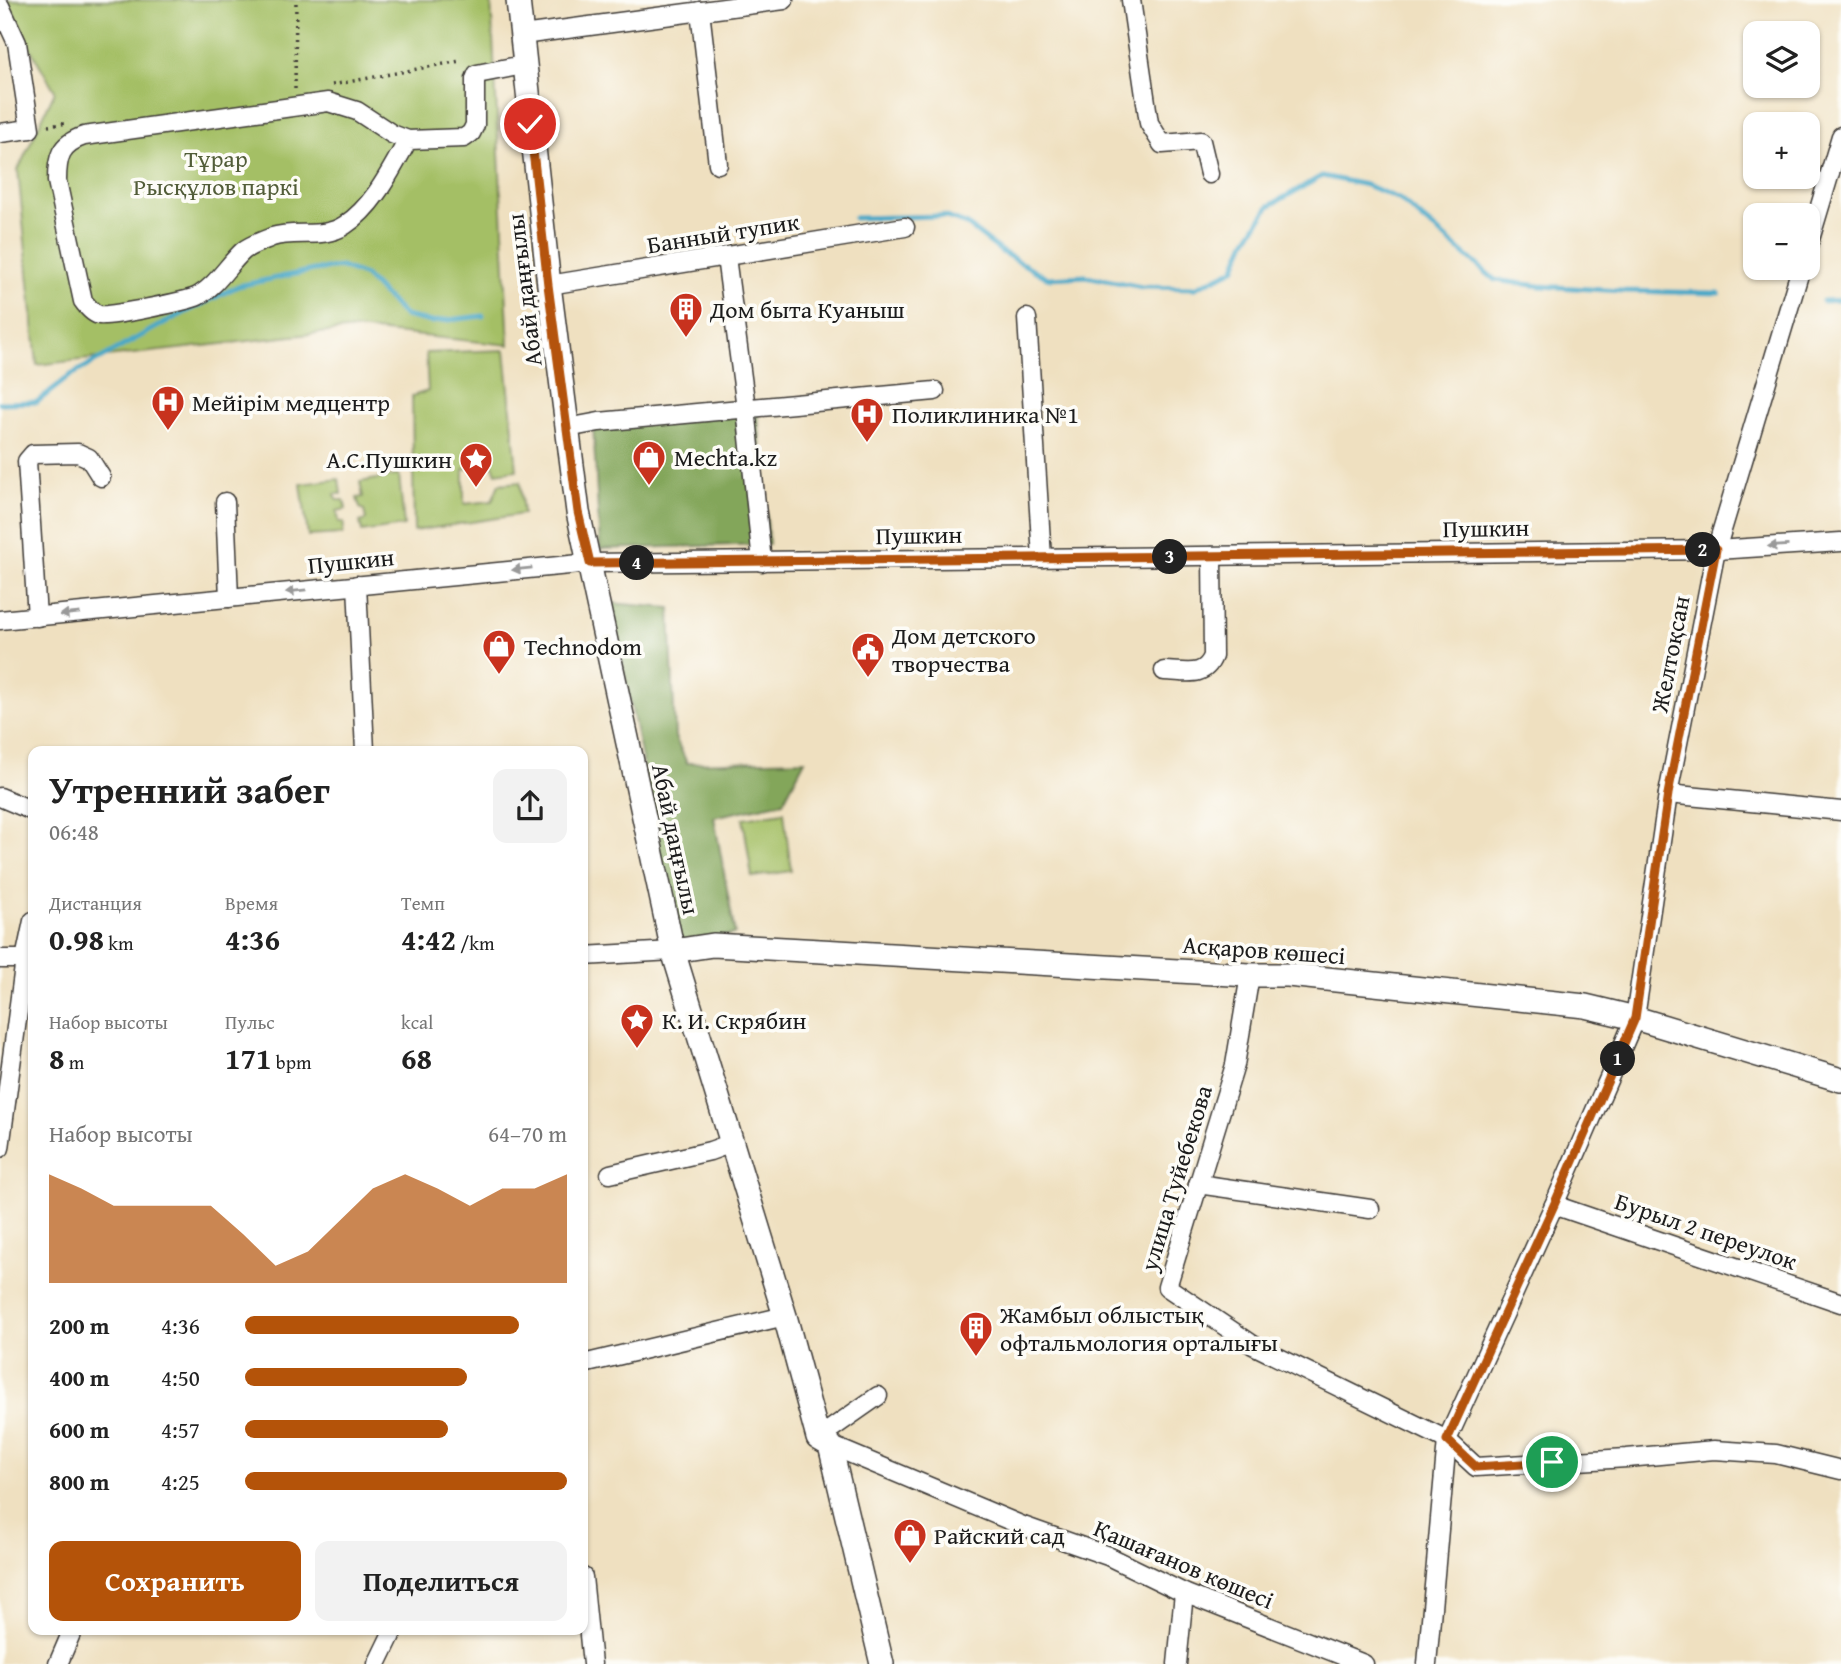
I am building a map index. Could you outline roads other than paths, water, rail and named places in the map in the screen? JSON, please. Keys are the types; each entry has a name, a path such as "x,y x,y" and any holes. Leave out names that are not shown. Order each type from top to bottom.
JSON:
{"main road":[{"name":"Абай даңғылы","path":"518,0 548,285 578,512 673,951 824,1441 881,1664"},
{"name":"Асқаров көшесі","path":"673,951 713,945 1288,975 1585,1006 1635,1018 1841,1080"}],"street":[{"path":"522,35 784,0"},
{"path":"1131,0 1149,123 1162,144 1201,141 1209,174"},
{"path":"0,6 17,43 30,129 0,133"},
{"path":"699,11 718,164"},
{"path":"408,140 384,181 358,214 343,227 328,232 275,236 244,250 226,271 197,297 117,314 100,315 83,301 57,180 57,160 70,141 84,136 328,102 357,111 392,134 408,140 464,138 471,133 475,125 477,74 523,65"},
{"path":"1820,207 1839,146"},
{"name":"Банный тупик","path":"548,285 905,227"},
{"path":"726,257 746,408 762,562"},
{"name":"Желтоқсан","path":"1635,1018 1668,794 1716,550 1797,280"},
{"path":"1027,318 1042,558"},
{"path":"567,428 599,422 935,391"},
{"path":"37,617 27,461 33,454 78,453 89,458 101,477"},
{"path":"225,502 229,598"},
{"name":"Пушкин","path":"0,620 590,563 1716,550 1841,542"},
{"path":"1164,671 1202,671 1209,666 1213,656 1212,556"},
{"path":"357,585 365,746"},
{"path":"1668,794 1841,811"},
{"path":"0,797 28,809"},
{"path":"588,956 673,951"},
{"path":"0,959 28,959"},
{"path":"0,1148 28,966"},
{"name":"улица Туйебекова","path":"1250,975 1235,1065 1167,1287 1253,1345 1447,1440"},
{"path":"1427,1664 1447,1440 1554,1205 1635,1018"},
{"path":"610,1174 710,1151 732,1143"},
{"path":"1198,1185 1370,1209"},
{"name":"Бурыл 2 переулок","path":"1554,1205 1841,1303"},
{"path":"588,1363 785,1316"},
{"path":"824,1441 878,1396"},
{"path":"1447,1440 1476,1467 1714,1450 1776,1454 1841,1470"},
{"name":"Қашағанов көшесі","path":"824,1441 1023,1526 1108,1556 1184,1593 1364,1664"},
{"path":"1177,1664 1184,1593"},
{"path":"588,1625 592,1664"},
{"path":"58,1664 70,1635"},
{"path":"377,1664 391,1635"}],"waterway":[{"path":"854,218 943,216 966,224 1002,252 1048,278 1086,276 1142,287 1195,288 1234,269 1246,241 1269,206 1322,176 1366,185 1399,199 1495,280 1622,291 1719,293"},
{"path":"0,403 37,402 71,375 164,323 238,286 314,270 341,267 365,276 405,316 431,322 483,316"},
{"path":"1823,301 1841,300"}],"place":[{"name":"Дом быта Куаныш","path":"686,339"},
{"name":"Мейірім медцентр","path":"168,432"},
{"name":"Поликлиника №1","path":"867,444"},
{"name":"Mechta.kz","path":"649,487"},
{"name":"А.С.Пушкин","path":"476,489"},
{"name":"Technodom","path":"499,676"},
{"name":"Дом детского творчества","path":"868,679"},
{"name":"К. И. Скрябин","path":"637,1050"},
{"name":"Жамбыл облыстық офтальмология орталығы","path":"976,1358"},
{"name":"Райский сад","path":"910,1565"}],"park label":[{"name":"Тұрар Рысқұлов паркі","path":"216,172"}]}
